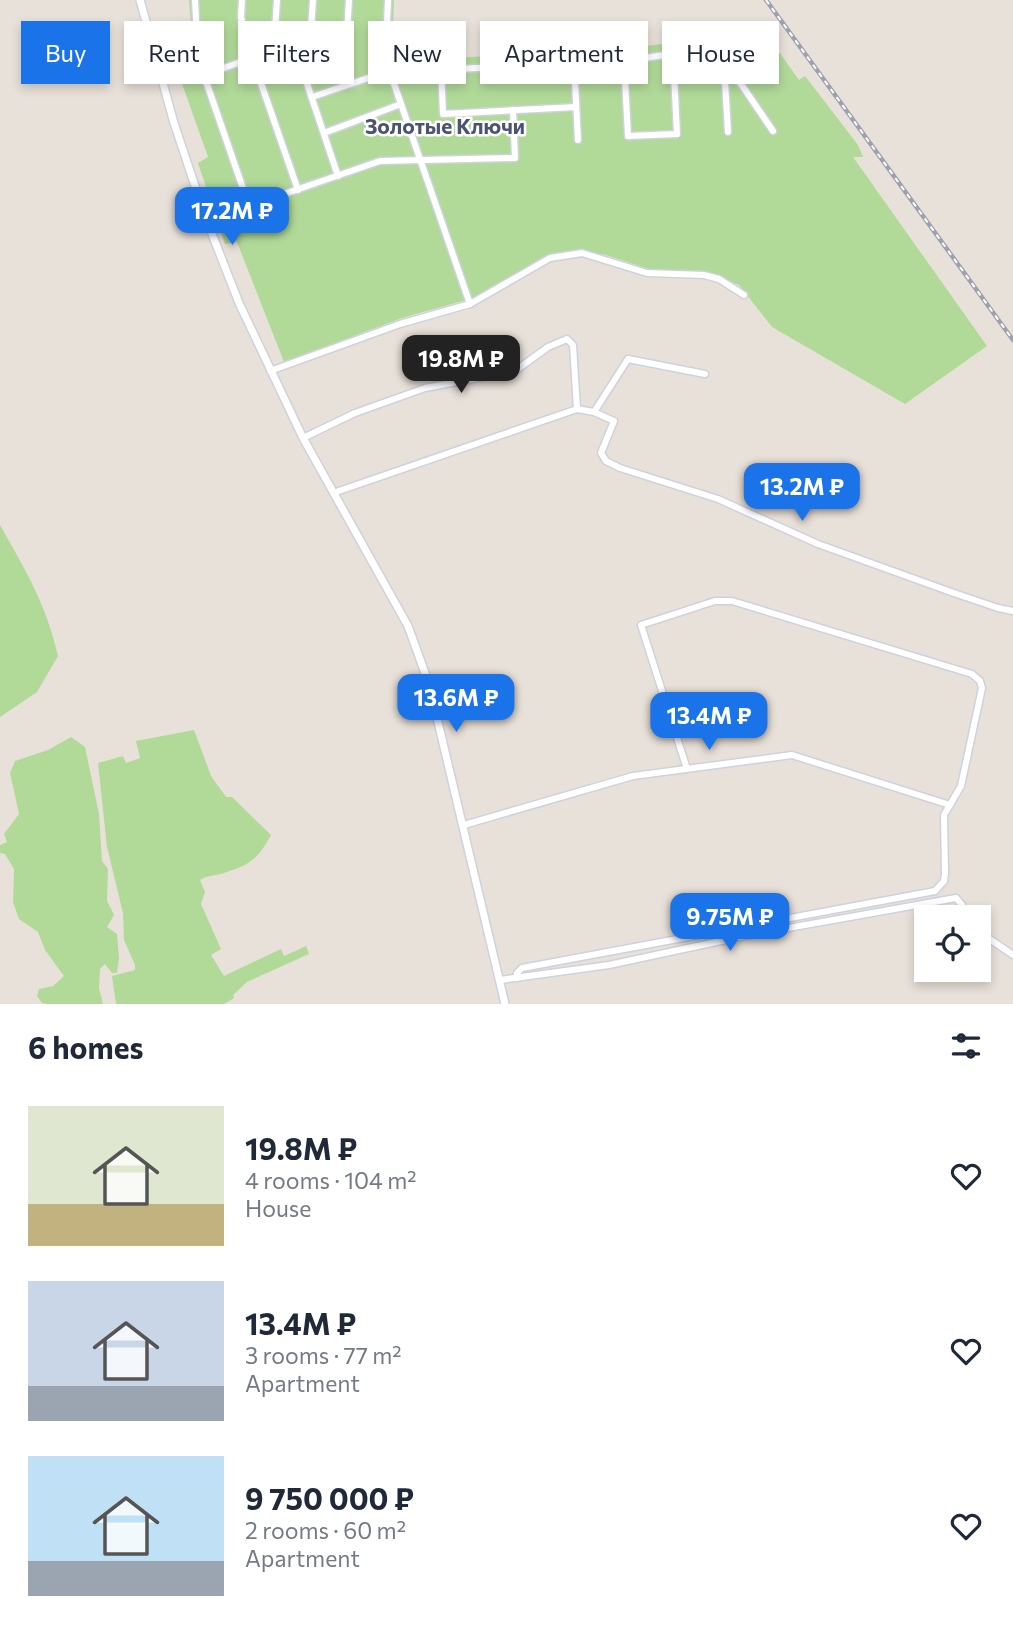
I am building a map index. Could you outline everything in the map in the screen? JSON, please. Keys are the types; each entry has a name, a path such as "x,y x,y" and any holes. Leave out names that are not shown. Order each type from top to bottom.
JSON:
{"street":[{"path":"140,0 174,123 205,216 270,372 303,438 408,626 419,653 464,825 505,1004"},
{"path":"195,0 196,21"},
{"path":"242,0 242,21"},
{"path":"276,21 277,0"},
{"path":"312,21 313,0"},
{"path":"348,21 349,0"},
{"path":"387,21 388,0"},
{"path":"312,97 386,72 391,75 470,304"},
{"path":"207,84 248,203"},
{"path":"261,84 298,190"},
{"path":"308,84 338,176"},
{"path":"442,84 443,114 576,107"},
{"path":"575,84 578,139"},
{"path":"625,84 628,136 677,134 674,84"},
{"path":"725,84 727,132"},
{"path":"740,84 773,131"},
{"path":"324,132 401,104"},
{"path":"205,216 248,203 258,203 380,161 515,158 513,110"},
{"path":"270,372 400,324 470,304 550,258 582,253 647,273 704,275 719,279 744,295"},
{"path":"303,438 355,413 425,388 515,371 548,347 567,340 573,345 577,410"},
{"path":"594,412 628,359 705,374"},
{"path":"333,493 577,410 594,412 614,421 601,453 606,461 718,499 829,548 1013,611"},
{"path":"517,978 517,973 522,968 934,891 944,881 946,874 943,824 961,786 983,692 976,677 732,601 715,601 641,625 687,769"},
{"path":"464,825 633,776 792,755 950,805"},
{"path":"918,905 956,898 962,905"},
{"path":"500,981 609,965 914,906"},
{"path":"991,940 1013,955"}],"green space":[{"path":"189,0 394,0 393,21 368,21 368,84 466,84 466,57 480,57 480,84 648,84 648,46 662,44 662,84 779,84 779,52 799,80 805,76 858,145 863,157 853,157 987,346 905,404 772,327 739,285 705,272 652,270 606,255 579,250 548,255 473,298 402,318 284,362 237,242 225,244 198,163 208,157 182,84 224,84 224,21 191,21"},
{"path":"0,525 41,604 58,656 37,692 0,717"},
{"path":"194,730 211,776 226,797 232,797 271,835 263,849 249,863 200,880 205,892 201,904 221,949 211,955 224,976 281,949 284,956 306,946 309,954 247,982 233,995 234,998 224,1004 116,1004 112,976 135,970 135,965 124,940 123,913 107,847 98,763 123,756 126,763 140,758 136,741"},
{"path":"71,737 85,747 99,814 102,861 108,869 107,901 114,915 107,927 117,934 117,973 112,973 105,964 100,969 99,988 103,1004 47,1004 42,1003 37,996 39,989 53,986 64,976 45,950 38,932 19,919 13,902 14,869 5,854 0,853 0,845 7,842 4,834 19,814 10,773 15,761 48,750"}],"railway":[{"path":"766,0 1013,340"}],"district":[{"name":"Золотые Ключи","path":"445,125"}]}
